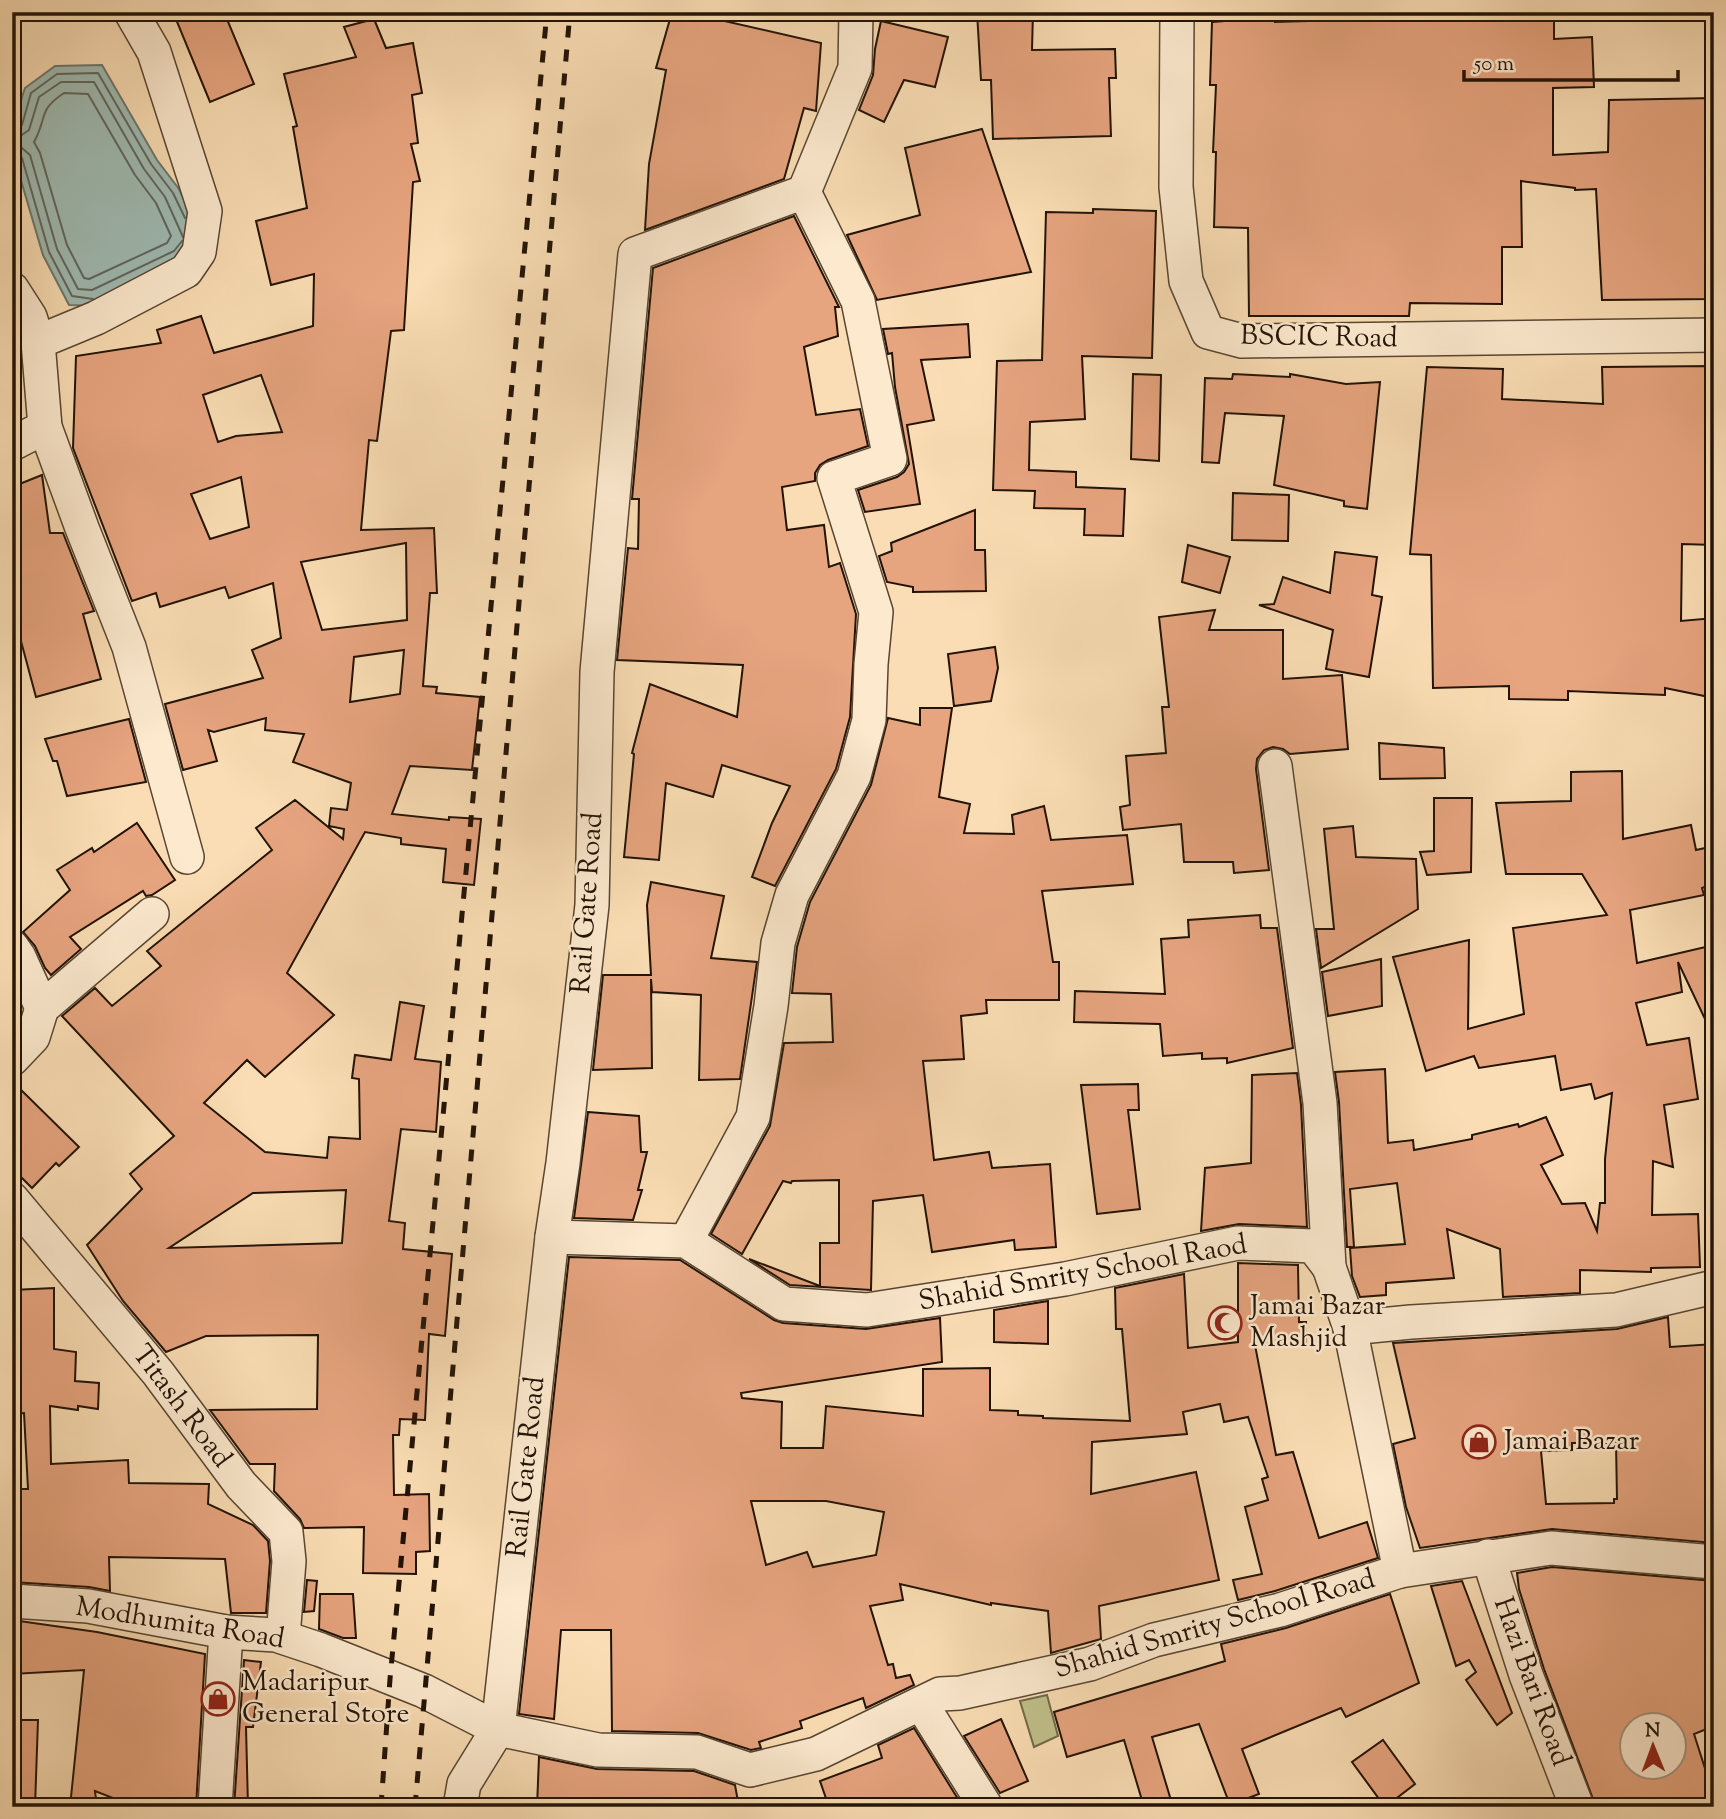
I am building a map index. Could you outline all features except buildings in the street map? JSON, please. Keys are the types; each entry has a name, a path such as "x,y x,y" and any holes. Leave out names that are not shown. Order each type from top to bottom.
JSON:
{"street":[{"path":"38,342 96,318 186,271 199,252 205,211 154,52 131,12"},
{"path":"552,1237 686,1241 752,1117 771,1006 778,943 792,895 855,776 869,720 876,612 834,478 890,459 858,301 804,192 855,68 856,12"},
{"name":"BSCIC Road","path":"1177,12 1176,187 1186,281 1208,331 1242,341 1714,335"},
{"name":"Rail Gate Road","path":"498,1729 552,1237 592,905 597,671 635,254 804,192"},
{"path":"12,289 30,317 38,342 45,427 129,647 187,857"},
{"path":"12,444 45,427"},
{"path":"1275,766 1320,1103 1329,1267"},
{"path":"12,1059 33,1037 42,1008 152,914"},
{"path":"12,947 42,1008"},
{"name":"Titash Road","path":"12,1199 158,1373 241,1485 286,1532 289,1561 283,1637"},
{"name":"Shahid Smrity School Raod","path":"686,1241 784,1304 867,1310 1065,1279 1238,1243 1313,1246 1329,1267"},
{"name":"Shahid Smrity School Road","path":"498,1729 598,1750 697,1752 750,1770 816,1754 940,1694 960,1693 1090,1664 1154,1640 1280,1610 1400,1571 1350,1328 1329,1267"},
{"path":"1350,1328 1616,1310 1714,1287"},
{"name":"Hazi Bari Road","path":"1400,1571 1550,1548 1714,1562"},
{"name":"Hazi Bari Road","path":"1488,1556 1526,1675 1577,1807"},
{"name":"Modhumita Road","path":"12,1601 88,1606 226,1632 283,1637 424,1690 498,1729"},
{"path":"215,1807 226,1632"},
{"path":"922,1704 986,1807"},
{"path":"460,1807 464,1784 498,1729"}],"green space":[{"path":"1047,1695 1058,1736 1034,1747 1020,1701"}],"water":[{"path":"102,65 157,160 179,189 194,220 185,263 95,306 69,305 43,255 15,160 16,115 25,88 55,66"}],"railway":[{"path":"381,1807 390,1679 547,12"},
{"path":"415,1807 570,12"}],"place":[{"name":"Jamai Bazar Mashjid","path":"1225,1323"},
{"name":"Jamai Bazar","path":"1479,1442"},
{"name":"Madaripur General Store","path":"218,1699"}]}
